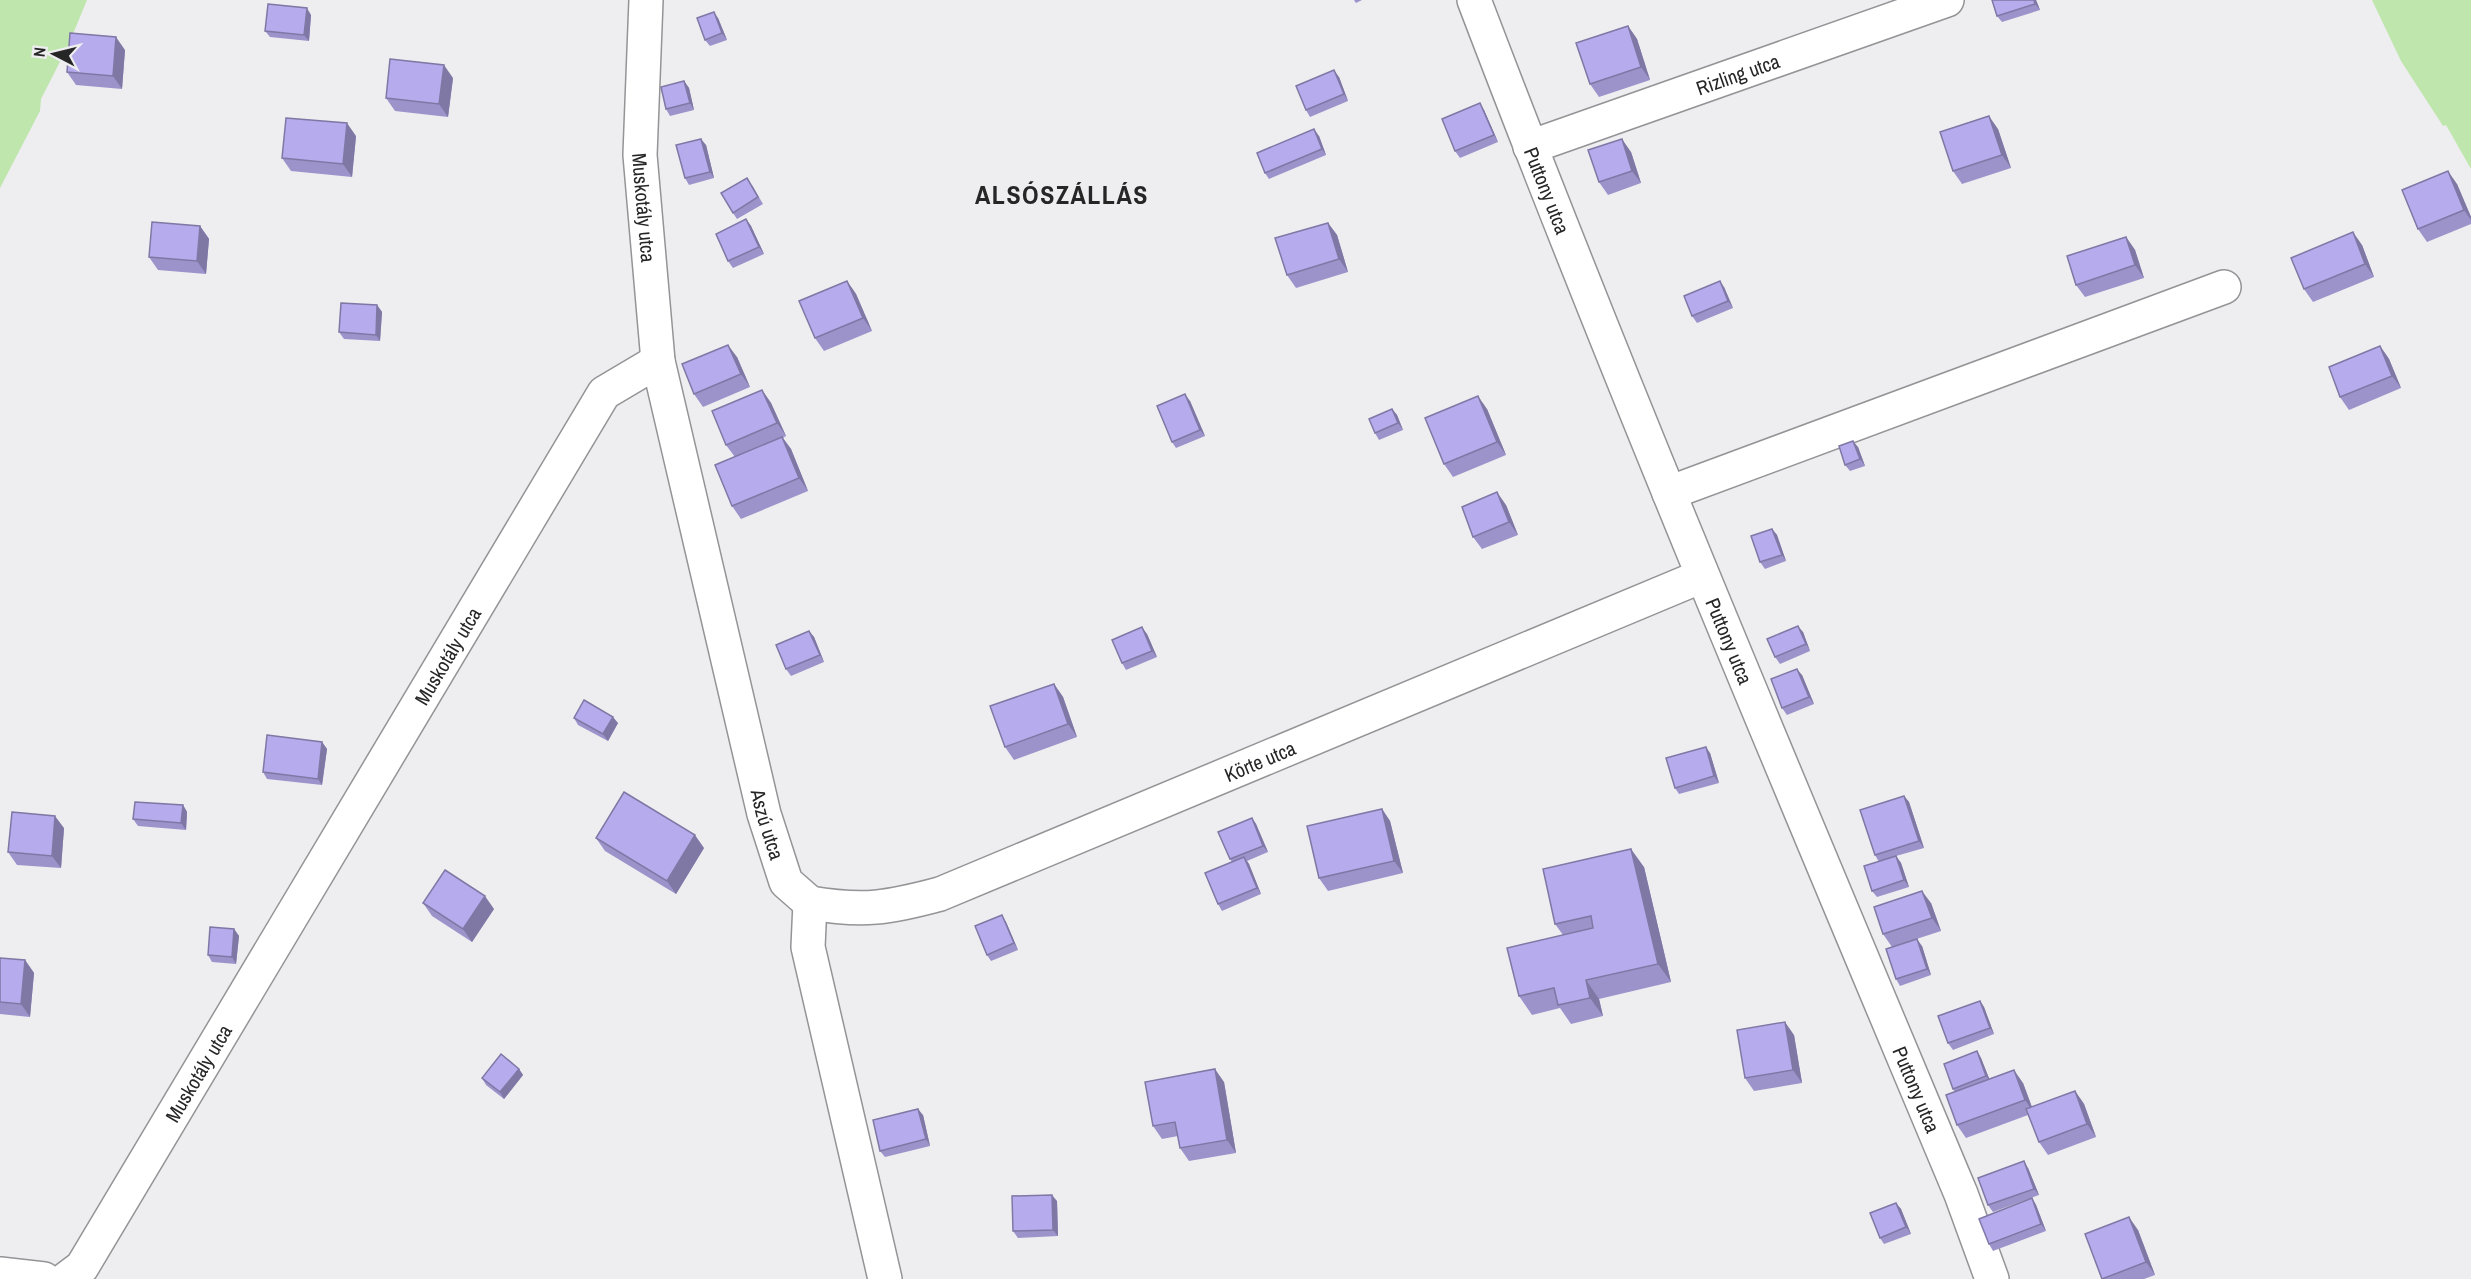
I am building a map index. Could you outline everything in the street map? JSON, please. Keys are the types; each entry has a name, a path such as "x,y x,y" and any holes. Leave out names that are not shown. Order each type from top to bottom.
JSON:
{"street":[{"name":"Muskotály utca","path":"66,1279 82,1267 604,393 658,361 640,155 646,0"},
{"name":"Puttony utca","path":"1474,0 1530,147 1702,576 1961,1194 1992,1279"},
{"name":"Rizling utca","path":"1530,147 1947,0"},
{"path":"1669,493 2224,287"},
{"name":"Aszú utca","path":"658,361 764,814 786,882 810,903"},
{"name":"Körte utca","path":"810,903 860,910 891,907 940,894 1702,576"},
{"path":"810,903 808,947 885,1279"},
{"path":"0,1274 44,1279"}],"green space":[{"path":"0,0 87,0 68,46 41,99 40,111 0,188"},
{"path":"2372,0 2471,0 2471,169 2446,125 2443,126 2401,61"}],"building":[{"path":"1992,0 2034,0 2035,4 1997,16"},
{"path":"268,4 307,8 304,35 265,31"},
{"path":"714,12 722,33 705,40 697,18"},
{"path":"1628,26 1641,67 1590,84 1576,43"},
{"path":"70,33 116,37 113,76 67,72"},
{"path":"390,59 444,65 439,104 386,98"},
{"path":"1334,70 1344,94 1306,110 1296,86"},
{"path":"684,81 690,103 666,109 661,87"},
{"path":"1480,103 1494,135 1455,151 1442,119"},
{"path":"1989,116 2002,155 1953,171 1940,132"},
{"path":"286,118 347,123 343,164 282,158"},
{"path":"1314,129 1322,149 1265,173 1257,153"},
{"path":"701,139 710,172 685,178 676,145"},
{"path":"1622,139 1632,171 1599,182 1588,150"},
{"path":"2448,171 2464,210 2418,229 2402,190"},
{"path":"747,178 758,197 733,213 721,193"},
{"path":"746,219 759,247 728,261 716,234"},
{"path":"152,222 200,226 197,261 149,257"},
{"path":"1328,223 1339,259 1287,275 1275,238"},
{"path":"2353,232 2365,264 2304,289 2291,258"},
{"path":"2126,237 2135,265 2076,285 2067,256"},
{"path":"847,281 863,318 815,338 799,301"},
{"path":"1720,281 1728,301 1692,316 1684,296"},
{"path":"341,303 377,305 376,335 339,332"},
{"path":"728,345 741,374 694,394 682,364"},
{"path":"2380,346 2392,376 2340,397 2329,367"},
{"path":"762,390 777,423 726,445 712,411"},
{"path":"1185,394 1200,430 1172,442 1157,406"},
{"path":"1478,396 1497,442 1444,464 1425,418"},
{"path":"1392,409 1398,423 1375,433 1369,419"},
{"path":"782,437 799,478 732,506 715,465"},
{"path":"1853,441 1860,459 1845,465 1839,446"},
{"path":"1497,492 1509,522 1473,537 1462,507"},
{"path":"1772,529 1782,555 1760,562 1751,536"},
{"path":"1798,626 1806,644 1775,657 1767,639"},
{"path":"1142,627 1152,651 1122,663 1112,640"},
{"path":"809,631 820,655 786,669 776,645"},
{"path":"1797,669 1809,697 1782,708 1771,679"},
{"path":"1054,684 1068,724 1005,747 990,706"},
{"path":"584,700 613,717 603,734 574,718"},
{"path":"267,735 322,742 318,779 263,772"},
{"path":"1706,747 1714,776 1675,788 1666,758"},
{"path":"624,792 695,835 667,881 596,838"},
{"path":"1904,796 1919,841 1875,855 1860,810"},
{"path":"135,802 183,805 181,823 133,819"},
{"path":"1382,809 1394,861 1319,878 1307,826"},
{"path":"12,812 55,816 52,856 8,852"},
{"path":"1252,818 1263,846 1230,859 1218,832"},
{"path":"1631,849 1658,964 1586,980 1590,998 1558,1005 1554,988 1519,996 1507,948 1593,928 1591,916 1555,924 1543,869"},
{"path":"1896,856 1904,880 1872,891 1864,866"},
{"path":"1244,857 1257,888 1218,904 1205,873"},
{"path":"445,870 485,896 463,929 423,903"},
{"path":"1922,891 1932,918 1883,934 1874,907"},
{"path":"1002,915 1014,943 987,955 975,926"},
{"path":"210,927 234,929 232,957 208,955"},
{"path":"1917,939 1927,969 1896,979 1886,949"},
{"path":"0,958 25,960 21,1004 0,1002"},
{"path":"1980,1001 1990,1028 1948,1043 1938,1016"},
{"path":"1785,1022 1793,1070 1745,1078 1737,1030"},
{"path":"1977,1051 1986,1076 1953,1089 1944,1064"},
{"path":"501,1054 519,1069 500,1092 482,1078"},
{"path":"1215,1069 1227,1140 1180,1148 1175,1122 1153,1126 1145,1082"},
{"path":"2014,1070 2025,1100 1957,1125 1946,1095"},
{"path":"2075,1091 2087,1124 2039,1142 2026,1109"},
{"path":"918,1109 926,1139 880,1151 873,1120"},
{"path":"2024,1161 2034,1189 1988,1205 1978,1178"},
{"path":"1052,1195 1053,1230 1013,1231 1012,1196"},
{"path":"2032,1198 2041,1224 1989,1244 1979,1219"},
{"path":"1896,1203 1906,1227 1880,1238 1870,1213"},
{"path":"2129,1217 2146,1262 2102,1279 2085,1234"}],"district":[{"name":"ALSÓSZÁLLÁS","path":"1062,194"}]}
